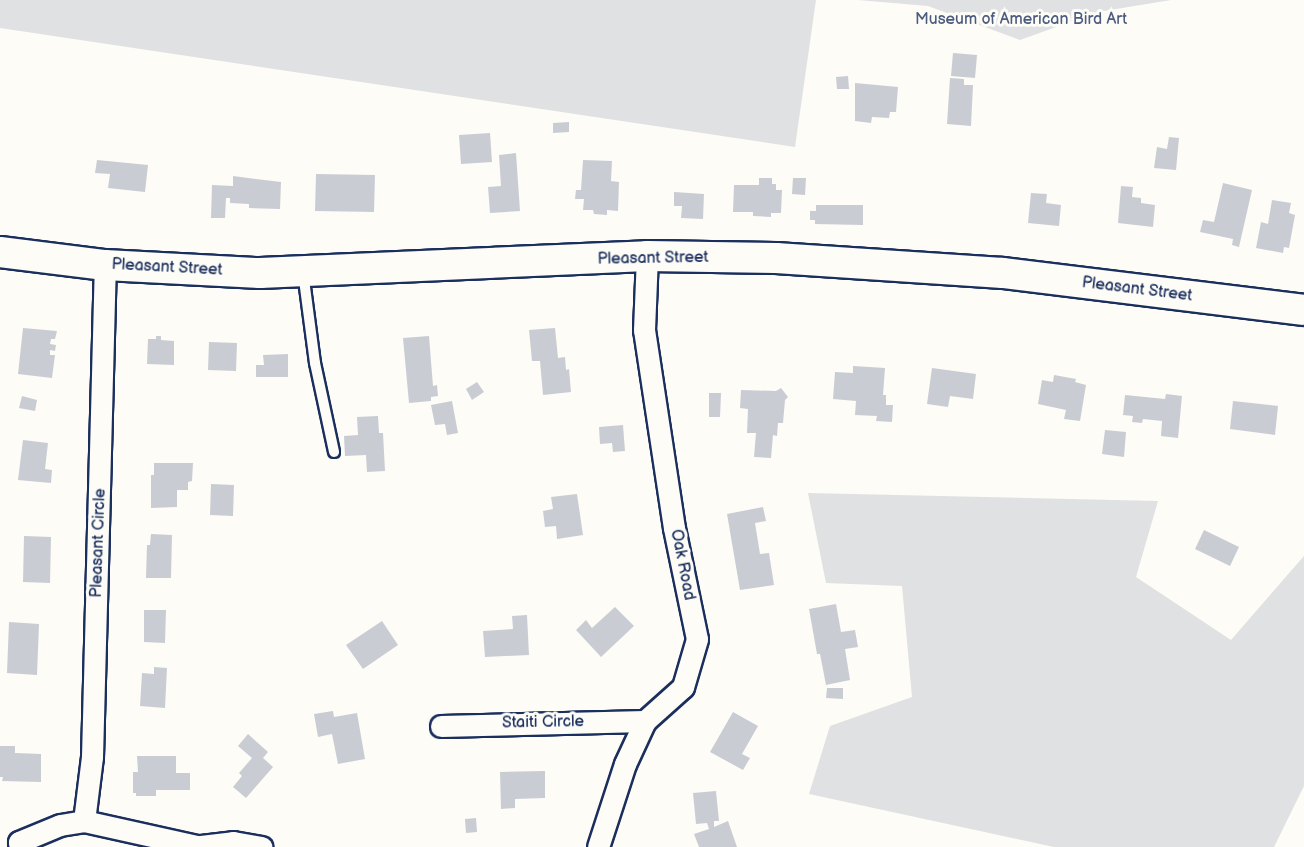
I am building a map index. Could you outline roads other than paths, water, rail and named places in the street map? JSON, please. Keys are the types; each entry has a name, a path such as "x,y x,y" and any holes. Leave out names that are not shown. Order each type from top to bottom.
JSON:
{"main road":[{"name":"Pleasant Street","path":"0,252 105,265 260,273 647,256 776,258 1003,273 1304,310"}],"street":[{"name":"Oak Road","path":"598,847 625,764 645,721 683,687 697,639 674,528 644,330 647,256"},
{"name":"Pleasant Circle","path":"84,820 92,757 105,265"},
{"name":"Staiti Circle","path":"441,726 645,721"},
{"path":"13,842 60,825 84,820 201,846 233,842 262,847"}],"lane":[{"path":"303,272 315,363 334,452"}],"park label":[{"name":"Museum of American Bird Art","path":"1021,20"}]}
